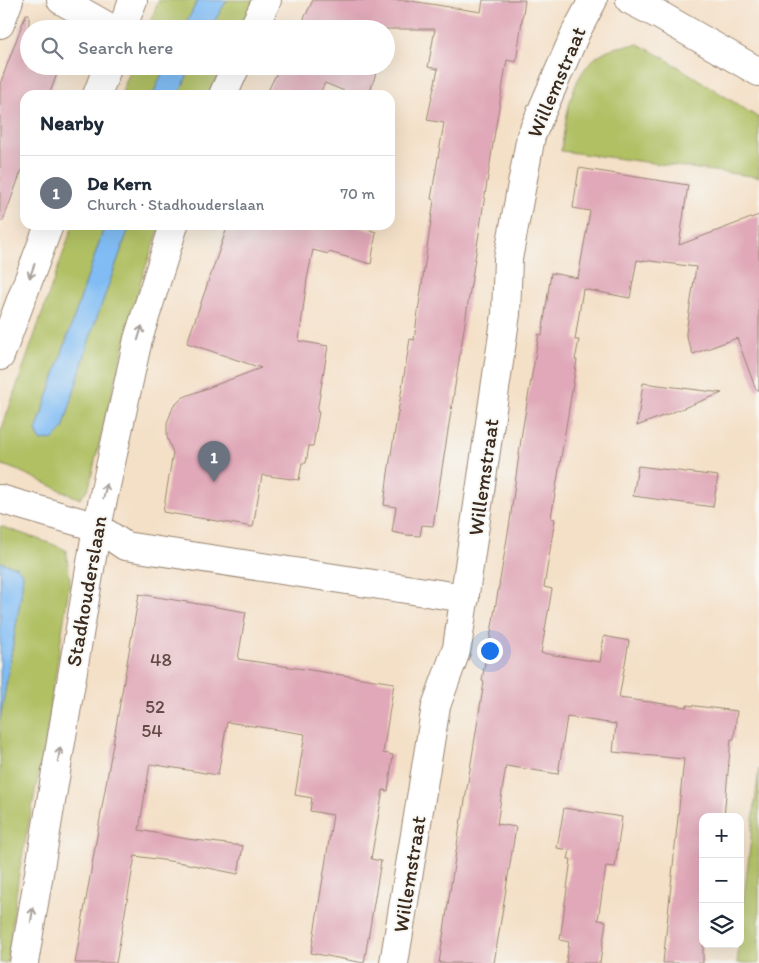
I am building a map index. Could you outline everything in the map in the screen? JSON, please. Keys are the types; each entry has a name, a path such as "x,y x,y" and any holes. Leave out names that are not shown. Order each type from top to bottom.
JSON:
{"street":[{"path":"0,24 9,0"},
{"path":"61,0 96,20"},
{"path":"125,20 133,0"},
{"path":"258,20 267,0"},
{"name":"Willemstraat","path":"394,963 436,706 457,648 506,314 508,259 531,136 576,32 593,0"},
{"path":"630,0 759,72"},
{"path":"99,90 105,75"},
{"path":"225,90 232,75"},
{"path":"0,356 47,230"},
{"name":"Stadhouderslaan","path":"24,963 96,528 138,339 172,230"},
{"path":"0,499 96,528 125,546 465,598"}],"green space":[{"path":"159,0 198,0 188,20 151,20"},
{"path":"227,0 254,0 244,20 215,20"},
{"path":"638,44 663,57 759,118 759,177 561,151 568,108 578,80 585,68 595,58 608,50"},
{"path":"129,75 161,75 155,90 123,90"},
{"path":"187,75 218,75 211,90 181,90"},
{"path":"71,230 103,230 36,431 41,441 63,429 91,334 128,230 159,230 142,277 89,487 80,499 0,464 0,434"},
{"path":"0,526 66,550 70,580 46,737 19,873 7,963 0,963 0,720 23,574 17,567 0,562"},
{"path":"759,769 759,963 737,963 739,948 744,948 744,897"}],"water":[{"path":"198,0 227,0 215,20 188,20"},
{"path":"161,75 187,75 181,90 155,90"},
{"path":"103,230 128,230 91,334 63,429 54,439 41,441 36,431"},
{"path":"0,562 17,567 23,574 0,720"}],"building":[{"path":"313,0 405,0 481,12 483,0 525,0 516,62 507,60 433,526 422,525 420,536 392,532 396,507 384,505 410,339 414,340 434,200 431,199 444,123 427,120 438,69 428,67 435,29 395,29 395,20 303,20"},
{"path":"26,14 29,14 29,20 24,20"},
{"path":"20,30 20,75 57,75 51,90 20,90 20,175 3,221 0,221 0,84"},
{"path":"276,75 375,75 371,90 342,90 325,83 322,90 268,90"},
{"path":"579,168 688,185 679,245 759,215 759,390 756,390 737,338 693,354 686,333 696,267 637,260 630,298 583,289 575,340 579,340 575,360 577,360 551,518 555,519 544,587 552,589 541,653 600,662 604,636 629,641 619,698 737,711 734,739 731,739 724,813 699,813 699,948 703,948 703,963 663,963 684,759 613,752 616,724 567,717 558,774 506,766 497,824 516,827 494,963 439,963 484,682 482,681 486,656 510,521 522,432 539,334 542,335 551,273 578,278 590,211 573,208"},
{"path":"226,230 369,230 376,232 371,264 329,252 328,254 313,250 307,279 299,341 328,346 313,446 309,446 306,463 302,463 299,480 262,475 253,527 163,512 173,453 167,437 167,423 173,407 186,396 261,368 187,343"},
{"path":"643,383 722,393 637,426"},
{"path":"638,466 718,476 713,507 633,496"},
{"path":"139,594 246,612 238,659 394,683 383,753 393,755 388,791 383,790 371,859 381,861 364,963 311,953 333,815 310,811 312,798 295,795 305,734 227,722 218,775 150,764 139,830 187,839 243,846 238,874 135,856 116,963 75,963"},
{"path":"564,808 622,817 615,867 606,866 598,920 606,921 600,963 566,963 569,942 560,940 571,859 568,859 570,850 557,848"}],"place":[{"name":"De Kern","path":"214,482"}]}
